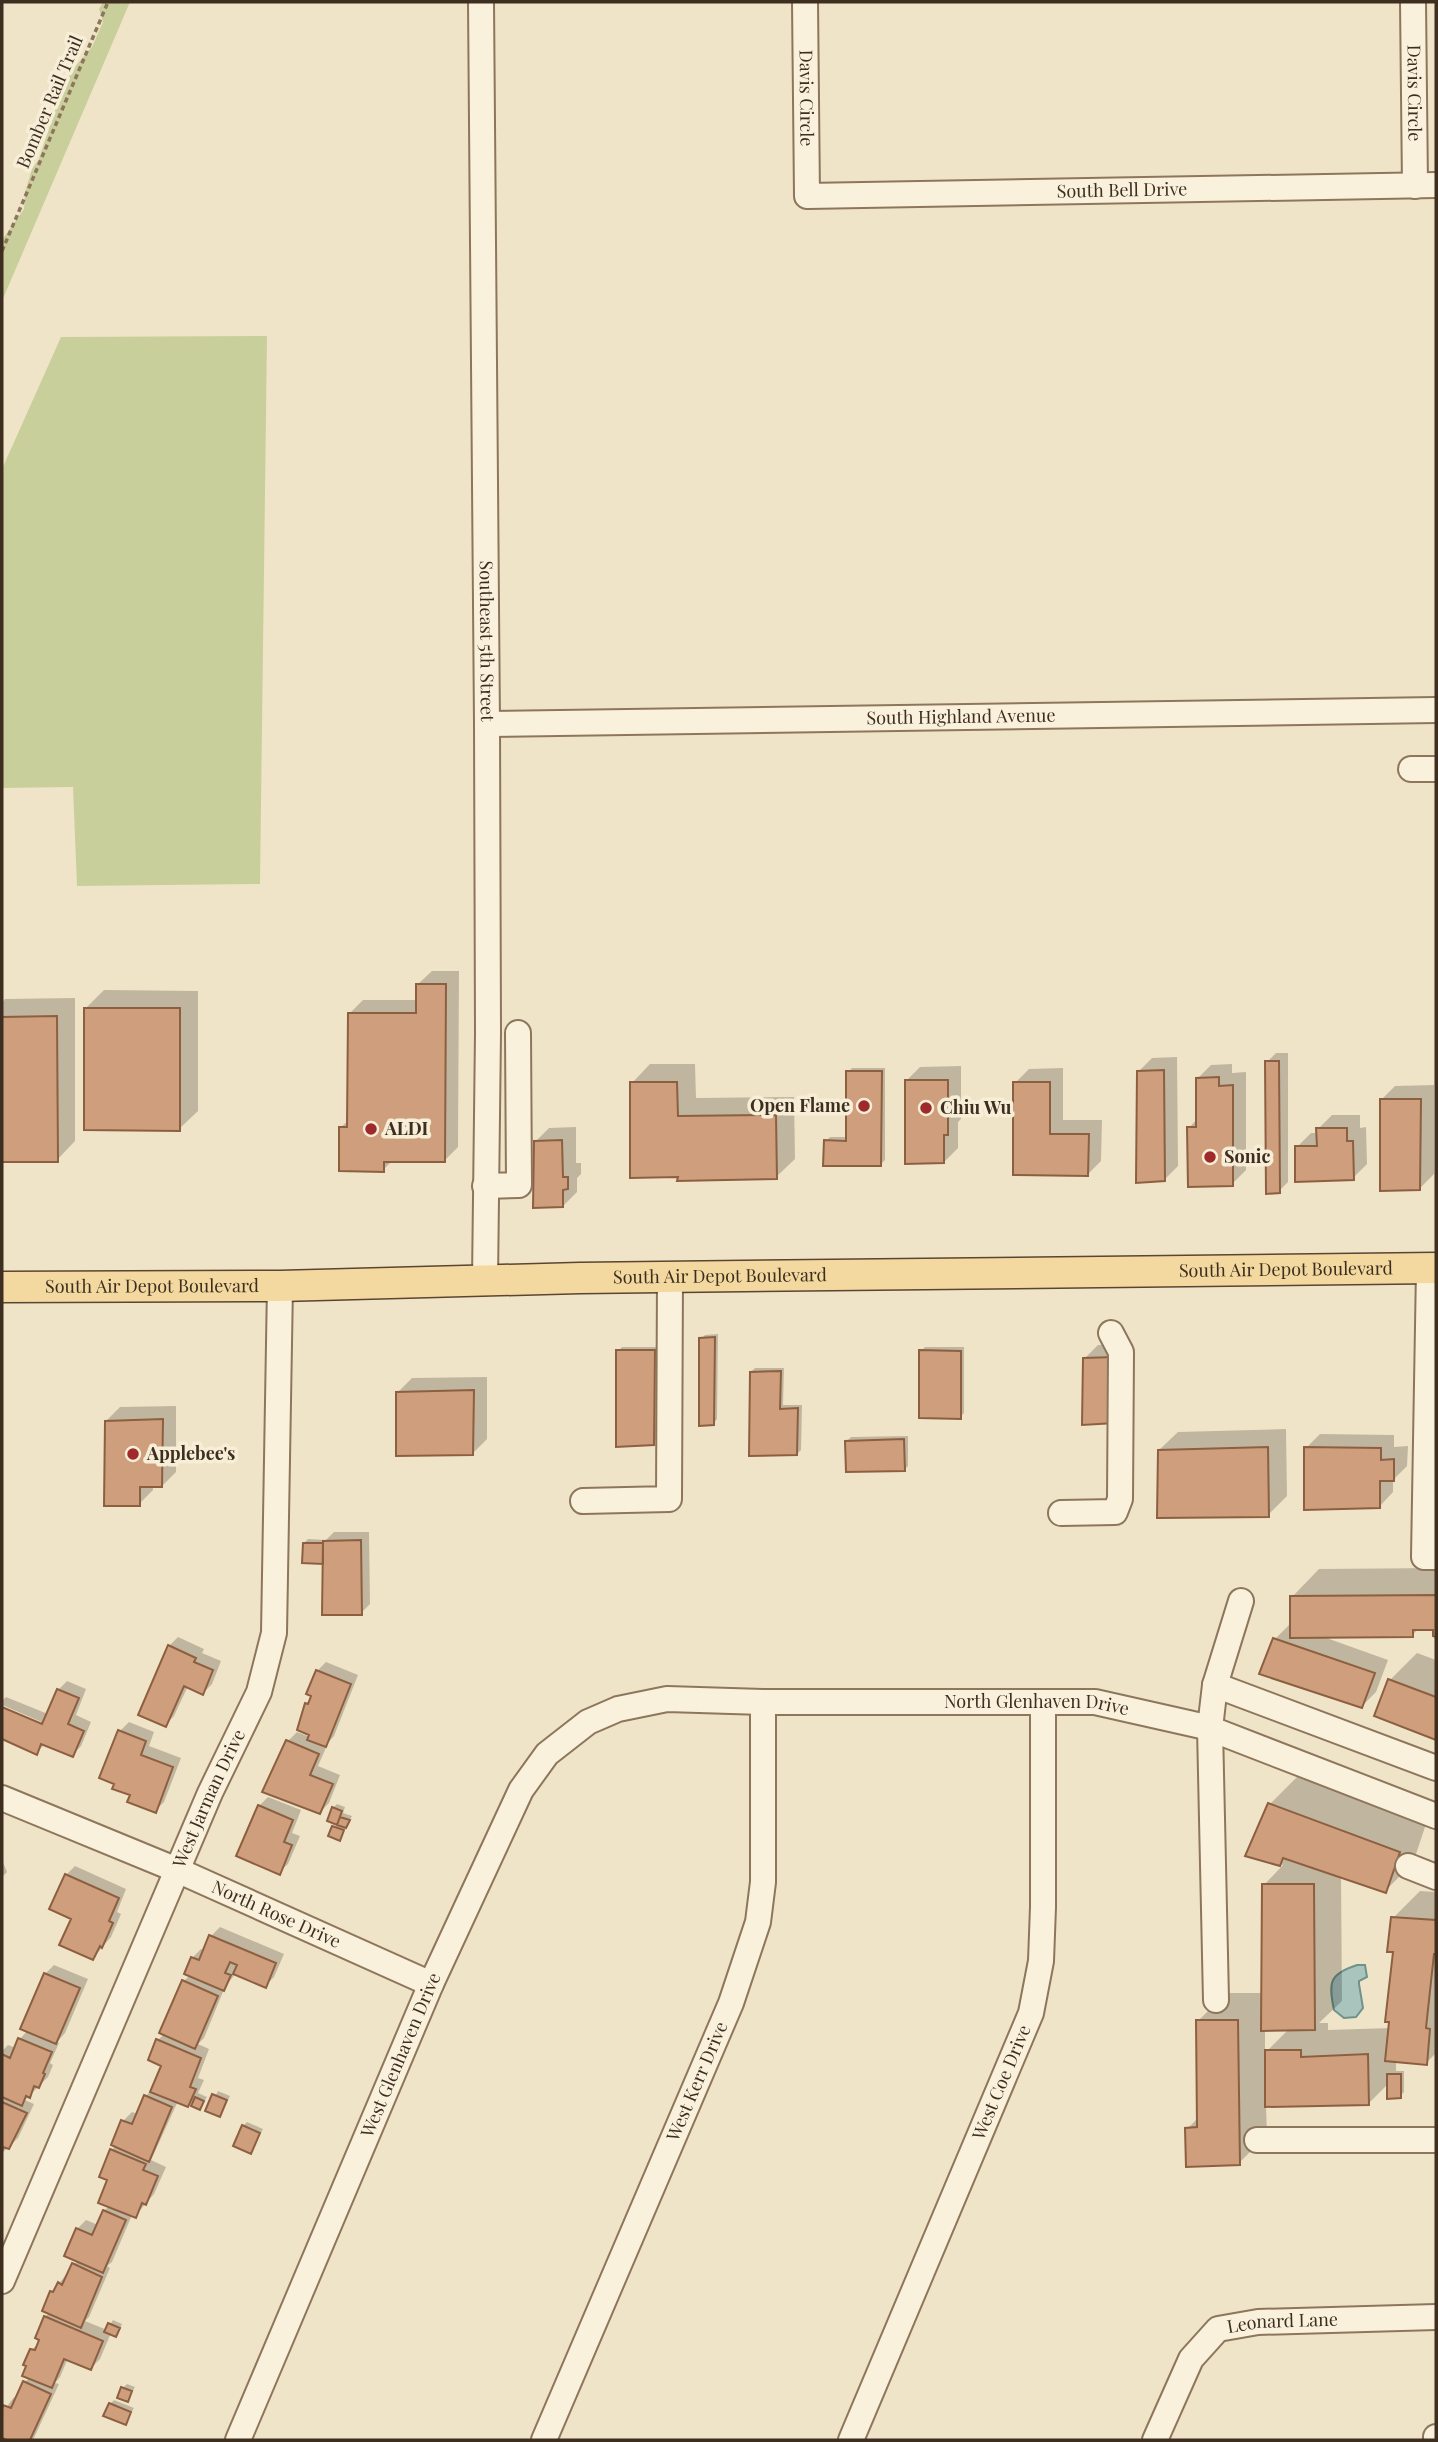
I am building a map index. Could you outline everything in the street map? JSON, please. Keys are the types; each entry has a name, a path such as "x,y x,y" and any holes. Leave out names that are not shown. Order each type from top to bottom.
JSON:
{"main road":[{"name":"South Air Depot Boulevard","path":"2,1287 280,1286 670,1277 1433,1268"}],"street":[{"name":"Southeast 5th Street","path":"481,2 488,1033 485,1280"},
{"name":"Davis Circle","path":"805,2 807,196"},
{"name":"Davis Circle","path":"1413,2 1426,186"},
{"name":"South Bell Drive","path":"807,196 1426,186"},
{"name":"South Highland Avenue","path":"487,724 1436,710"},
{"path":"1411,769 1436,769"},
{"path":"485,1186 519,1185 518,1033"},
{"path":"1433,1268 1424,1557 1436,1557"},
{"path":"583,1501 669,1499 670,1277"},
{"name":"West Jarman Drive","path":"2,2281 209,1793 259,1692 274,1633 280,1286"},
{"path":"1061,1513 1115,1512 1120,1499 1121,1352 1111,1333"},
{"path":"1216,2000 1210,1728 1215,1685 1241,1601"},
{"path":"1215,1685 1436,1768"},
{"name":"North Glenhaven Drive","path":"618,1709 667,1699 763,1702 1095,1702 1210,1728 1436,1816"},
{"name":"West Kerr Drive","path":"544,2440 731,2003 748,1956 758,1922 763,1882 763,1702"},
{"name":"West Coe Drive","path":"851,2440 1031,2013 1041,1961 1043,1702"},
{"name":"West Glenhaven Drive","path":"238,2440 431,1984 521,1790 547,1754 588,1722 618,1709"},
{"name":"North Rose Drive","path":"2,1798 177,1870 431,1984"},
{"path":"1408,1866 1436,1877"},
{"path":"1257,2140 1436,2140"},
{"name":"Leonard Lane","path":"1155,2440 1191,2359 1218,2329 1258,2322 1436,2317"}],"path":[{"name":"Bomber Rail Trail","path":"2,251 108,2"}],"green space":[{"path":"103,2 130,2 2,301 2,240 24,209 25,192 32,169 39,159 61,92 72,70 92,47 103,22 99,9"},
{"path":"267,336 260,884 77,886 73,787 2,788 2,469 61,337"}],"water":[{"path":"1357,1965 1365,1965 1367,1977 1359,1981 1363,2008 1356,2017 1344,2018 1334,2010 1331,1992 1333,1980 1341,1972"}],"building":[{"path":"416,984 446,984 445,1162 384,1162 384,1172 339,1171 339,1127 347,1127 348,1013 416,1013"},
{"path":"84,1008 180,1008 180,1131 84,1130"},
{"path":"57,1016 58,1162 2,1162 2,1017"},
{"path":"1265,1061 1279,1061 1280,1193 1266,1194"},
{"path":"1164,1070 1165,1181 1136,1183 1137,1071"},
{"name":"Open Flame","path":"846,1071 882,1071 881,1166 823,1166 824,1140 846,1141"},
{"name":"Sonic","path":"1219,1077 1219,1086 1233,1085 1233,1186 1188,1187 1187,1127 1196,1127 1196,1078"},
{"name":"Chiu Wu","path":"905,1080 948,1080 948,1135 944,1135 944,1163 905,1164"},
{"path":"630,1082 677,1082 678,1116 776,1115 777,1179 677,1181 678,1177 630,1178"},
{"path":"1013,1082 1050,1082 1050,1134 1089,1134 1088,1176 1013,1175"},
{"path":"1380,1099 1421,1099 1420,1190 1380,1191"},
{"path":"1316,1128 1347,1128 1347,1141 1353,1141 1354,1180 1295,1182 1295,1146 1317,1146"},
{"path":"562,1140 563,1177 568,1177 568,1189 563,1190 563,1207 533,1208 534,1141"},
{"path":"715,1337 714,1425 699,1426 699,1338"},
{"path":"616,1350 655,1350 654,1445 616,1447"},
{"path":"919,1350 961,1351 961,1419 919,1418"},
{"path":"1115,1357 1115,1423 1082,1425 1083,1358"},
{"path":"781,1371 780,1409 798,1408 797,1455 749,1456 750,1372"},
{"path":"474,1390 473,1455 396,1456 396,1392"},
{"name":"Applebee's","path":"163,1419 162,1487 140,1487 140,1506 104,1506 105,1421"},
{"path":"904,1439 905,1471 846,1472 845,1441"},
{"path":"1268,1447 1269,1517 1157,1518 1158,1450"},
{"path":"1304,1447 1381,1448 1381,1460 1394,1459 1394,1481 1380,1481 1380,1508 1304,1510"},
{"path":"361,1540 362,1615 322,1615 323,1541"},
{"path":"303,1543 323,1543 323,1564 302,1563"},
{"path":"1436,1595 1436,1637 1433,1636 1433,1630 1413,1630 1413,1637 1290,1638 1290,1596"},
{"path":"1273,1638 1375,1673 1362,1708 1259,1674"},
{"path":"168,1645 196,1658 194,1662 213,1670 203,1695 184,1686 166,1727 138,1715"},
{"path":"316,1670 351,1684 326,1747 307,1740 309,1735 297,1730 305,1703 308,1704 311,1696 306,1694"},
{"path":"1388,1679 1436,1697 1436,1740 1374,1716"},
{"path":"57,1689 79,1698 68,1724 84,1731 73,1757 41,1744 37,1755 2,1739 2,1707 42,1724"},
{"path":"118,1730 146,1741 141,1755 173,1767 156,1813 127,1802 130,1795 112,1789 114,1784 99,1778"},
{"path":"286,1740 319,1754 310,1775 333,1784 320,1814 262,1792"},
{"path":"1268,1803 1400,1852 1386,1893 1283,1858 1280,1866 1245,1856"},
{"path":"258,1805 293,1820 284,1842 292,1845 280,1875 236,1856"},
{"path":"332,1807 342,1811 337,1825 327,1821"},
{"path":"340,1817 350,1820 346,1828 337,1825"},
{"path":"332,1826 344,1830 340,1841 328,1836"},
{"path":"65,1874 119,1898 109,1921 113,1923 102,1948 100,1946 93,1960 59,1945 71,1919 49,1909"},
{"path":"1262,1884 1314,1884 1315,2030 1261,2031"},
{"path":"1391,1917 1436,1920 1436,1954 1426,2028 1430,2029 1427,2065 1385,2061 1389,2022 1385,2022 1393,1952 1387,1952"},
{"path":"209,1935 276,1963 266,1988 233,1974 237,1965 230,1962 225,1973 231,1975 224,1991 184,1974 191,1957 199,1960"},
{"path":"44,1973 80,1988 56,2044 20,2029"},
{"path":"182,1980 218,1996 195,2049 159,2033"},
{"path":"1196,2020 1238,2020 1240,2165 1186,2167 1185,2128 1197,2127"},
{"path":"18,2038 52,2052 39,2088 34,2086 30,2098 26,2096 22,2106 2,2097 2,2054 10,2058"},
{"path":"156,2039 201,2058 190,2087 196,2089 188,2107 150,2092 161,2066 148,2060"},
{"path":"1265,2050 1301,2050 1301,2057 1368,2054 1369,2105 1265,2107"},
{"path":"1387,2074 1401,2074 1401,2098 1387,2099"},
{"path":"212,2094 227,2100 220,2117 205,2111"},
{"path":"144,2095 172,2107 149,2162 111,2145 121,2120 132,2124"},
{"path":"195,2097 204,2101 200,2110 191,2106"},
{"path":"2,2102 27,2113 9,2149 3,2147 2,2151"},
{"path":"242,2125 260,2133 251,2154 233,2146"},
{"path":"110,2149 146,2164 143,2170 158,2176 146,2205 142,2203 136,2218 98,2203 107,2180 99,2177"},
{"path":"103,2210 126,2220 103,2273 64,2256 76,2228 92,2235"},
{"path":"72,2263 102,2277 81,2328 42,2311 50,2291 53,2292 58,2282 62,2285"},
{"path":"44,2316 103,2341 91,2370 64,2359 52,2388 22,2376 26,2366 23,2365 30,2349 35,2350 39,2340 35,2338"},
{"path":"108,2323 120,2328 116,2337 104,2332"},
{"path":"23,2381 51,2394 30,2440 7,2440 2,2438 3,2405 11,2408"},
{"path":"121,2387 132,2391 128,2402 117,2398"},
{"path":"109,2403 131,2412 126,2425 103,2416"}],"place":[{"name":"Open Flame","path":"864,1106"},
{"name":"Chiu Wu","path":"926,1108"},
{"name":"ALDI","path":"371,1129"},
{"name":"Sonic","path":"1210,1157"},
{"name":"Applebee's","path":"133,1454"}]}
